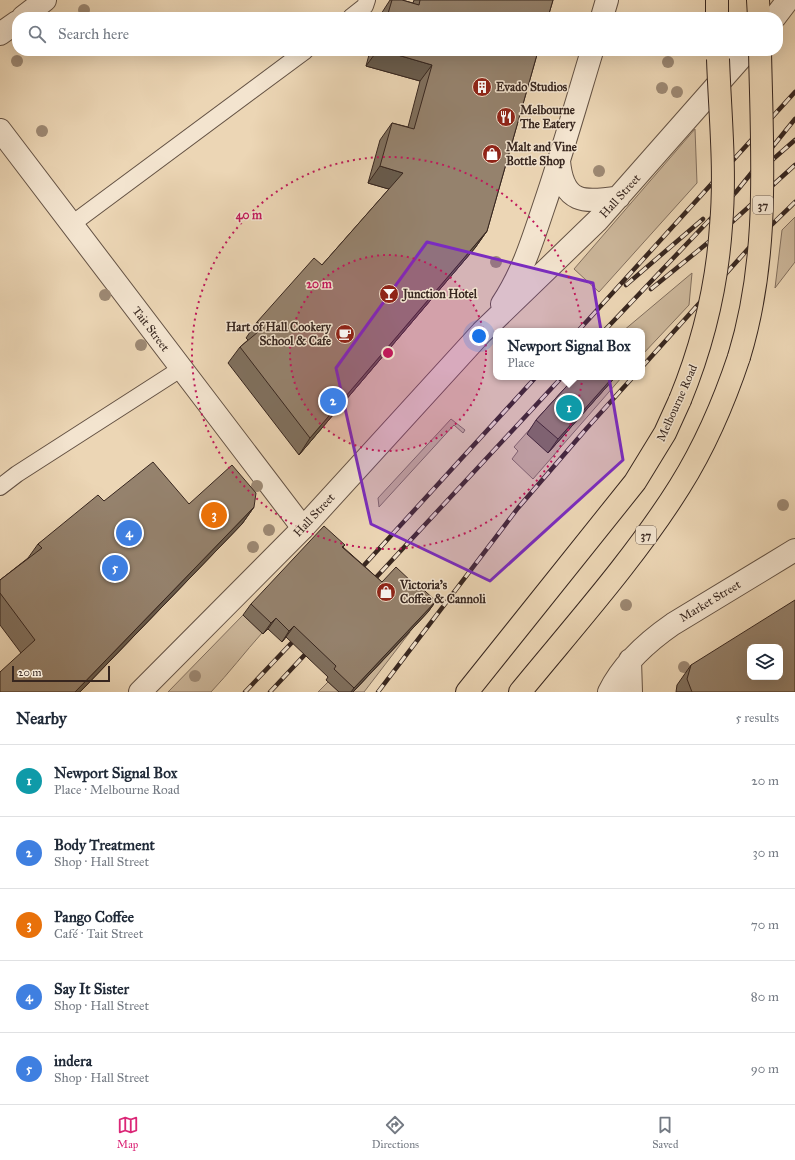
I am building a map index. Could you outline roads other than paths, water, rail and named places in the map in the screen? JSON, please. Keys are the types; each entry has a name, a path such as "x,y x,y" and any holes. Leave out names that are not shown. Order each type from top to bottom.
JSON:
{"main road":[{"path":"717,0 717,12"},
{"name":"Melbourne Road","path":"467,692 635,482 665,433 680,400 700,346 711,299 719,253 723,197 718,56"},
{"name":"37","path":"520,692 638,546 680,486 697,457 726,396 739,357 753,302 762,241 763,183 760,56"}],"street":[{"path":"29,12 45,0"},
{"path":"603,12 607,0"},
{"path":"763,12 788,0"},
{"path":"0,34 12,26"},
{"name":"Hall Street","path":"482,332 509,293 521,271 559,162 591,56"},
{"name":"Hall Street","path":"140,692 302,528 482,332 585,234 743,56"},
{"name":"Tait Street","path":"0,130 302,528"},
{"path":"559,162 564,183 574,196 590,201 619,197"},
{"name":"Market Street","path":"609,692 630,660 643,647 673,624 795,550"},
{"path":"630,660 632,692"}],"lane":[{"path":"357,12 365,6 367,0"},
{"path":"72,224 299,56"},
{"path":"0,487 17,474 182,368"}],"railway":[{"path":"581,328 795,92"},
{"path":"607,328 736,192 795,119"},
{"path":"754,176 795,140"},
{"path":"651,289 721,232 795,165"},
{"path":"645,364 757,239 795,202"},
{"path":"626,285 703,219"},
{"path":"356,574 533,380"},
{"path":"369,585 559,380"},
{"path":"378,692 518,508 630,380"},
{"path":"245,692 300,634"},
{"path":"270,692 312,647"}],"place":[{"name":"Evado Studios","path":"482,87"},
{"name":"Melbourne The Eatery","path":"506,117"},
{"name":"Malt and Vine Bottle Shop","path":"492,154"},
{"name":"Junction Hotel","path":"389,294"},
{"name":"Hart of Hall Cookery School & Cafe","path":"345,334"},
{"name":"Body Treatment","path":"333,401"},
{"name":"Newport Signal Box","path":"569,408"},
{"name":"Pango Coffee","path":"214,515"},
{"name":"Say It Sister","path":"129,533"},
{"name":"indera","path":"115,568"},
{"name":"Victoria's Coffee & Cannoli","path":"386,592"}]}
